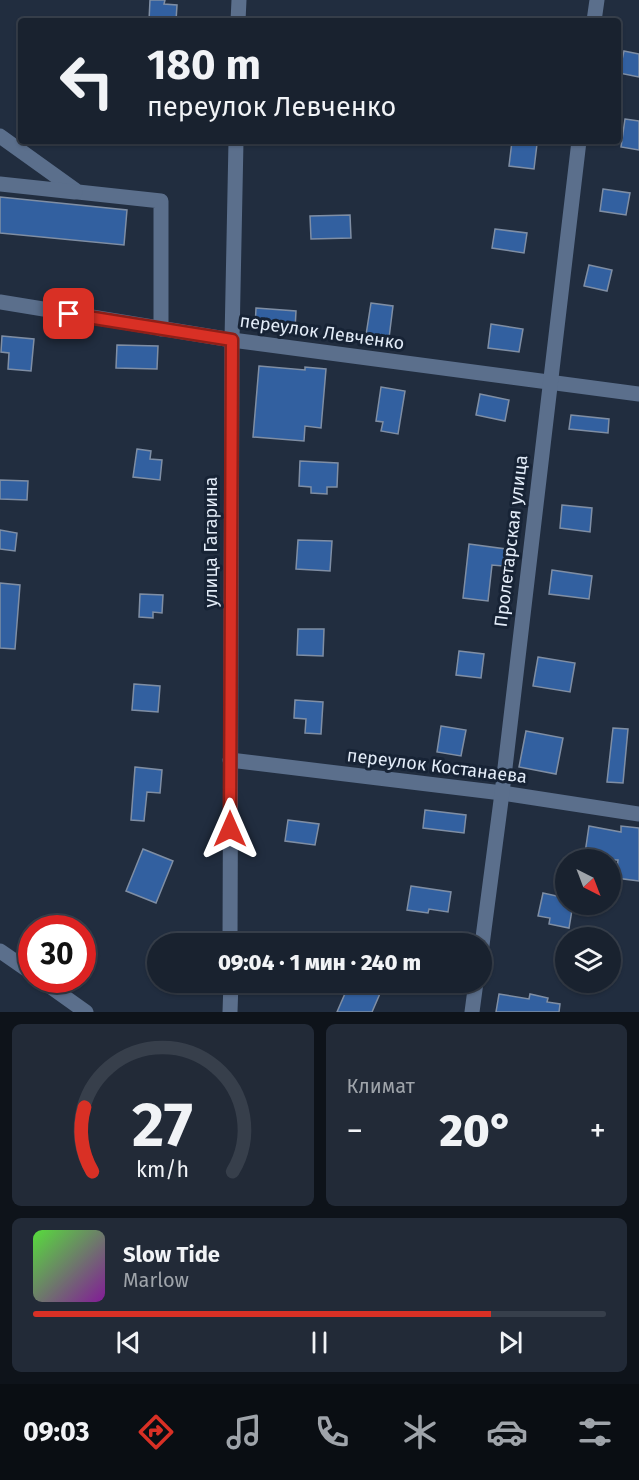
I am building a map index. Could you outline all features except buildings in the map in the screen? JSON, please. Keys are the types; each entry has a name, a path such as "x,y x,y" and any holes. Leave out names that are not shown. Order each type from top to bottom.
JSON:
{"street":[{"path":"238,18 239,0"},
{"path":"594,18 597,0"},
{"path":"0,136 78,192"},
{"name":"улица Гагарина","path":"230,933 232,340 236,144"},
{"name":"Пролетарская улица","path":"484,933 579,144"},
{"path":"0,184 161,201 161,328"},
{"name":"переулок Левченко","path":"0,302 232,340 639,394"},
{"name":"переулок Костанаева","path":"230,760 502,792 639,814"},
{"path":"0,951 18,963"},
{"path":"59,993 86,1012"},
{"path":"231,993 231,1012"},
{"path":"472,1012 475,993"}],"route":[{"path":"69,314 232,340 230,829"}]}
